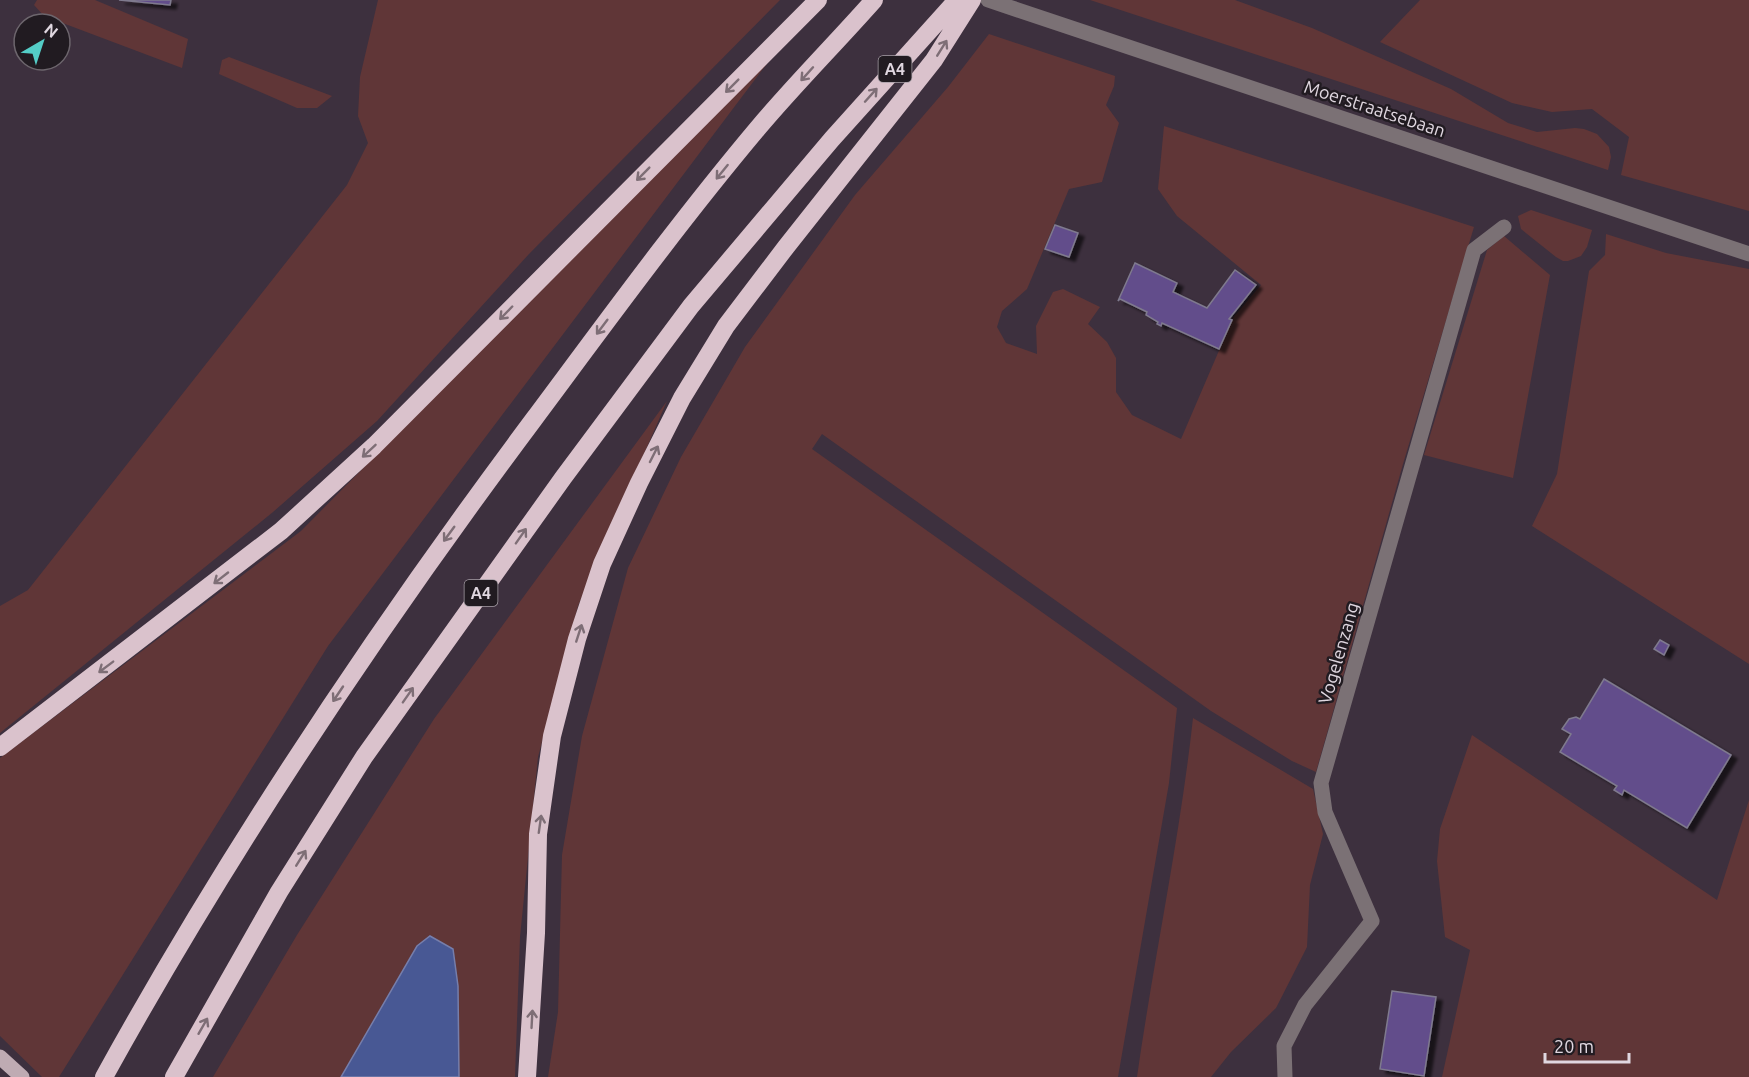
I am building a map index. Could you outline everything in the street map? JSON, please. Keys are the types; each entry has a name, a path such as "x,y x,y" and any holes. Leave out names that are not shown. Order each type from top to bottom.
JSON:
{"highway":[{"path":"0,747 281,531 374,446 818,0"},
{"path":"104,1077 227,866 321,719 417,579 664,244 759,127 874,0"},
{"name":"A4","path":"174,1077 279,892 364,757 563,478 691,306 832,139 957,0"},
{"name":"A4","path":"527,1077 536,933 538,834 552,736 577,639 602,564 639,483 682,398 726,326 934,60 972,0"}],"main road":[{"path":"0,1057 22,1077"}],"street":[{"name":"Moerstraatsebaan","path":"988,0 1749,254"},
{"name":"Vogelenzang","path":"1285,1077 1284,1046 1305,1005 1372,921 1325,812 1321,783 1474,250 1504,227"}],"shaded area":[{"path":"37,0 95,0 188,39 182,68 72,27 72,12 40,12 34,5"},
{"path":"378,0 780,0 529,254 377,421 273,512 0,733 0,606 28,590 347,185 368,143 358,116 360,77"},
{"path":"1090,0 1235,0 1312,28 1451,89 1508,123 1537,132 1575,128 1597,134 1609,147 1611,157 1608,170"},
{"path":"1420,0 1749,0 1749,211 1621,175 1629,137 1592,109 1552,112 1512,103 1380,42"},
{"path":"989,34 1115,76 1114,86 1106,105 1119,123 1102,182 1069,189 1027,289 1002,311 997,327 1006,343 1037,354 1036,326 1053,292 1063,289 1100,307 1088,324 1107,342 1116,358 1116,392 1132,415 1181,439 1233,318 1261,285 1177,216 1158,189 1164,126 1474,227 1403,464 1316,772 1292,761 1211,711 822,434 812,449 1177,708 1169,783 1118,1077 548,1077 558,1012 562,855 582,736 628,568 681,457 745,347 855,195 948,87"},
{"path":"778,49 328,646 59,1077 42,1077 0,1036 0,758 301,531"},
{"path":"229,57 332,96 317,108 297,108 219,74 222,60"},
{"path":"1531,210 1592,230 1587,247 1581,256 1563,261 1521,229 1518,216"},
{"path":"1606,234 1666,253 1749,269 1749,664 1532,526 1557,474 1589,271 1605,255"},
{"path":"1504,236 1550,275 1513,478 1424,455 1487,250"},
{"path":"667,401 578,606 538,757 520,937 515,1077 459,1077 458,986 453,949 417,946 341,1077 213,1077 297,935 434,719"},
{"path":"1193,718 1313,789 1323,834 1310,885 1307,947 1276,1008 1231,1052 1211,1077 1137,1077 1181,808"},
{"path":"1472,735 1717,900 1749,800 1749,1077 1442,1077 1470,950 1445,937 1437,861 1440,829"}],"water":[{"path":"430,936 453,949 458,986 459,1077 341,1077 417,946"}],"building":[{"path":"119,0 171,0 170,5"},
{"path":"1055,225 1078,233 1069,257 1045,249"},
{"path":"1135,263 1177,283 1173,292 1207,308 1235,270 1256,285 1229,319 1232,320 1219,349 1162,323 1161,326 1146,315 1147,312 1120,299 1118,301"},
{"path":"1660,640 1669,645 1664,655 1654,649"},
{"path":"1604,679 1731,755 1687,828 1624,790 1622,795 1614,790 1617,786 1560,752 1571,734 1562,729 1569,719 1576,717 1580,719"},
{"path":"1392,991 1436,997 1424,1076 1380,1069"}]}
